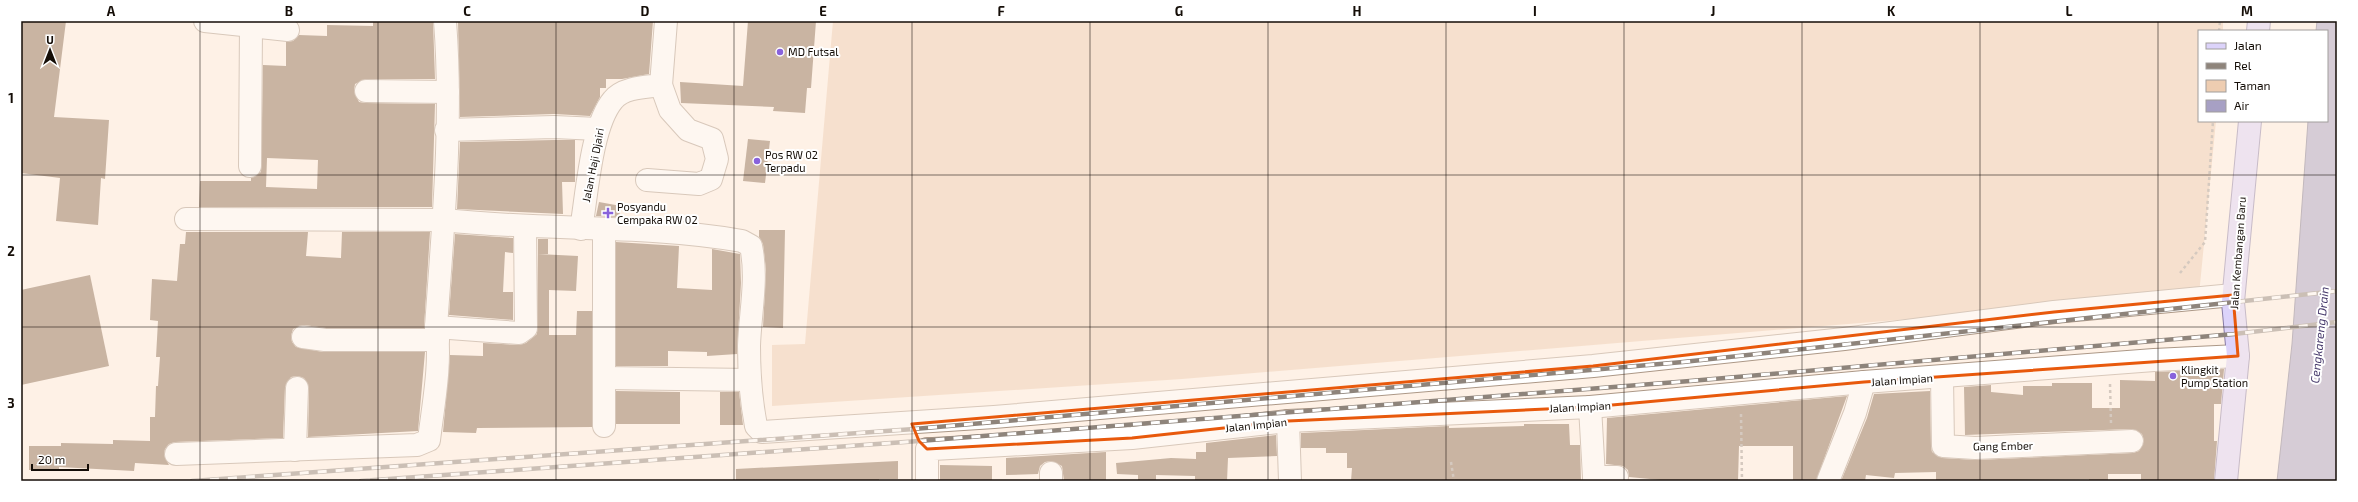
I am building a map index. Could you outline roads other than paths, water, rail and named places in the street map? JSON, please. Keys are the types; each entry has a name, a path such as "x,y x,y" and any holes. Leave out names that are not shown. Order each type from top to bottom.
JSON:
{"main road":[{"name":"Jalan Kembangan Baru","path":"2226,481 2238,356 2234,334 2233,295 2250,122"}],"street":[{"path":"205,21 288,30"},
{"path":"176,454 417,444 429,440 444,220 448,92 446,21"},
{"path":"647,180 699,184 711,179 717,159 712,139 688,130 670,110 662,85 666,21"},
{"path":"250,25 250,166"},
{"name":"Jalan Haji Djairi","path":"581,229 598,129 613,99 628,90 662,85"},
{"path":"366,91 448,92"},
{"path":"446,130 554,127 598,129"},
{"path":"186,219 444,220 581,229 657,231 742,241 751,246 754,263 749,347 750,380 755,422 760,431 912,424 1592,366 1844,339 2054,312 2233,295"},
{"path":"303,337 325,340 437,334 519,333 526,328 525,226"},
{"path":"604,230 604,426"},
{"name":"Jalan Impian","path":"927,452 1132,438 1288,421 1590,407 1864,382 2109,363 2238,356"},
{"name":"Gang Ember","path":"1942,377 1943,446 1975,448 2121,441"},
{"path":"604,378 750,380"},
{"path":"1828,481 1856,413 1864,382"},
{"path":"295,450 297,388"},
{"path":"1590,407 1594,479 1618,477"},
{"path":"1288,421 1290,481"},
{"path":"912,424 919,441 927,452 927,481"}],"water":[{"name":"Cengkareng Drain","path":"2317,21 2337,21 2337,481 2277,481 2292,344 2308,122 2328,122 2328,30 2316,30"}],"railway":[{"path":"192,481 914,429 1683,362 2337,291"},
{"path":"361,481 919,441 1690,381 2234,334 2337,322"}],"place":[{"name":"MD Futsal","path":"780,52"},
{"name":"Pos RW 02 Terpadu","path":"757,161"},
{"name":"Posyandu Cempaka RW 02","path":"608,213"},
{"name":"Klingkit Pump Station","path":"2173,376"}]}
